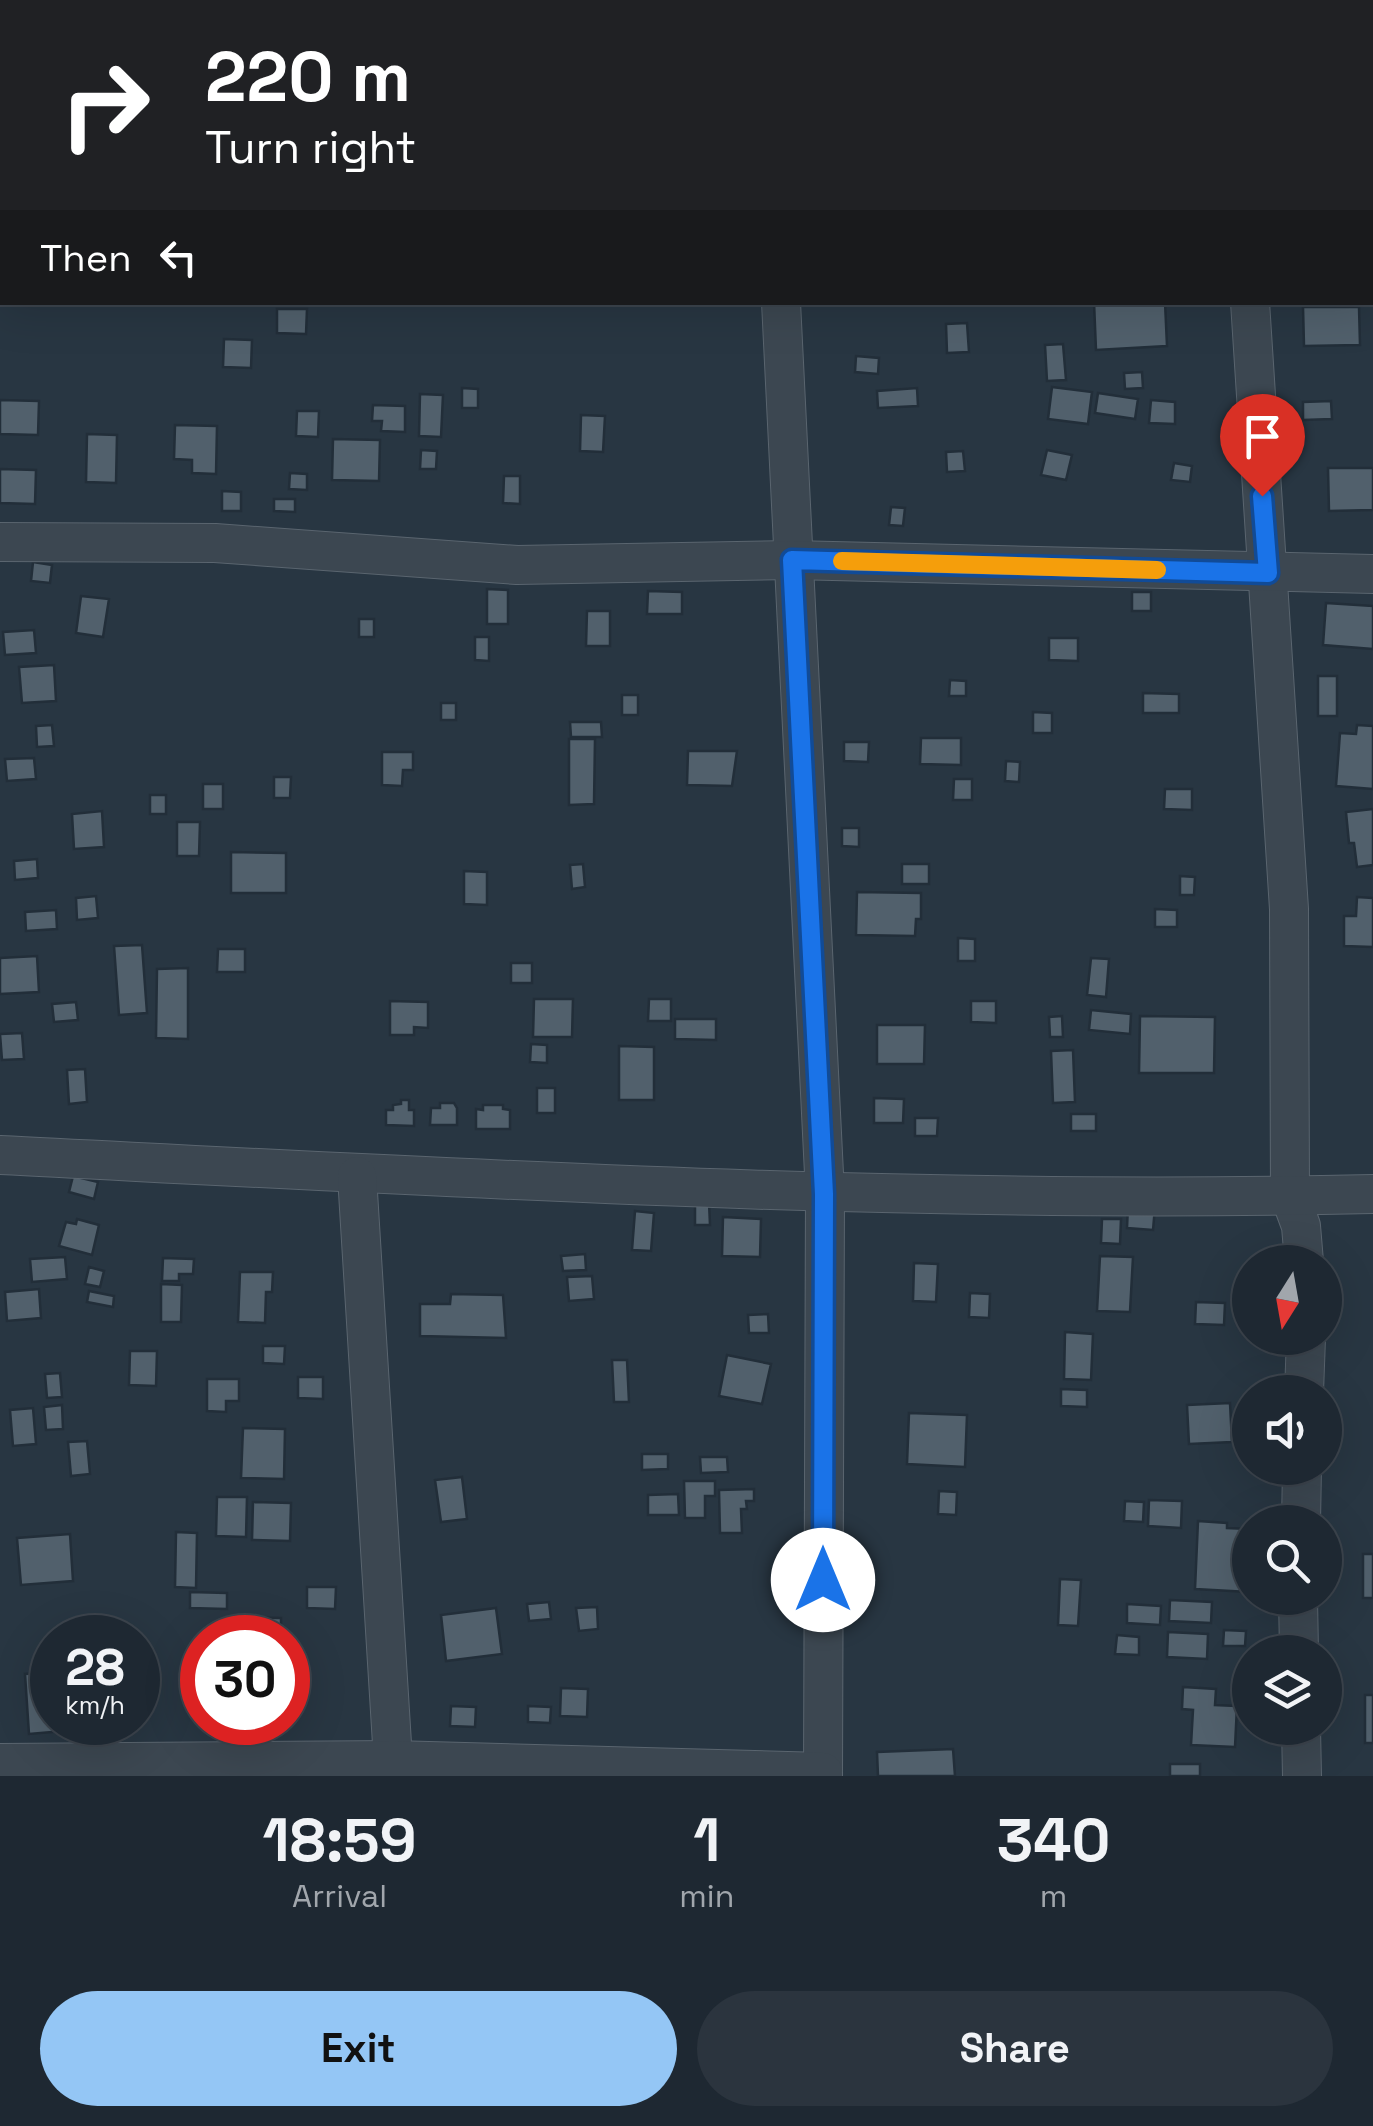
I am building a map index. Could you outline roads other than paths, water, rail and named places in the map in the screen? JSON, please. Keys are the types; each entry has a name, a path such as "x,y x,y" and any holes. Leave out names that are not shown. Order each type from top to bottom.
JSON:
{"street":[{"path":"0,1762 326,1770 393,1760 823,1774 824,1194 782,305"},
{"path":"1250,305 1288,909 1290,1196 1302,1245"},
{"path":"0,542 215,542 517,564 792,560 1373,574"},
{"path":"0,1155 357,1176 824,1194 1373,1194"},
{"path":"357,1176 393,1760"},
{"path":"1301,1745 1302,1776"}]}
